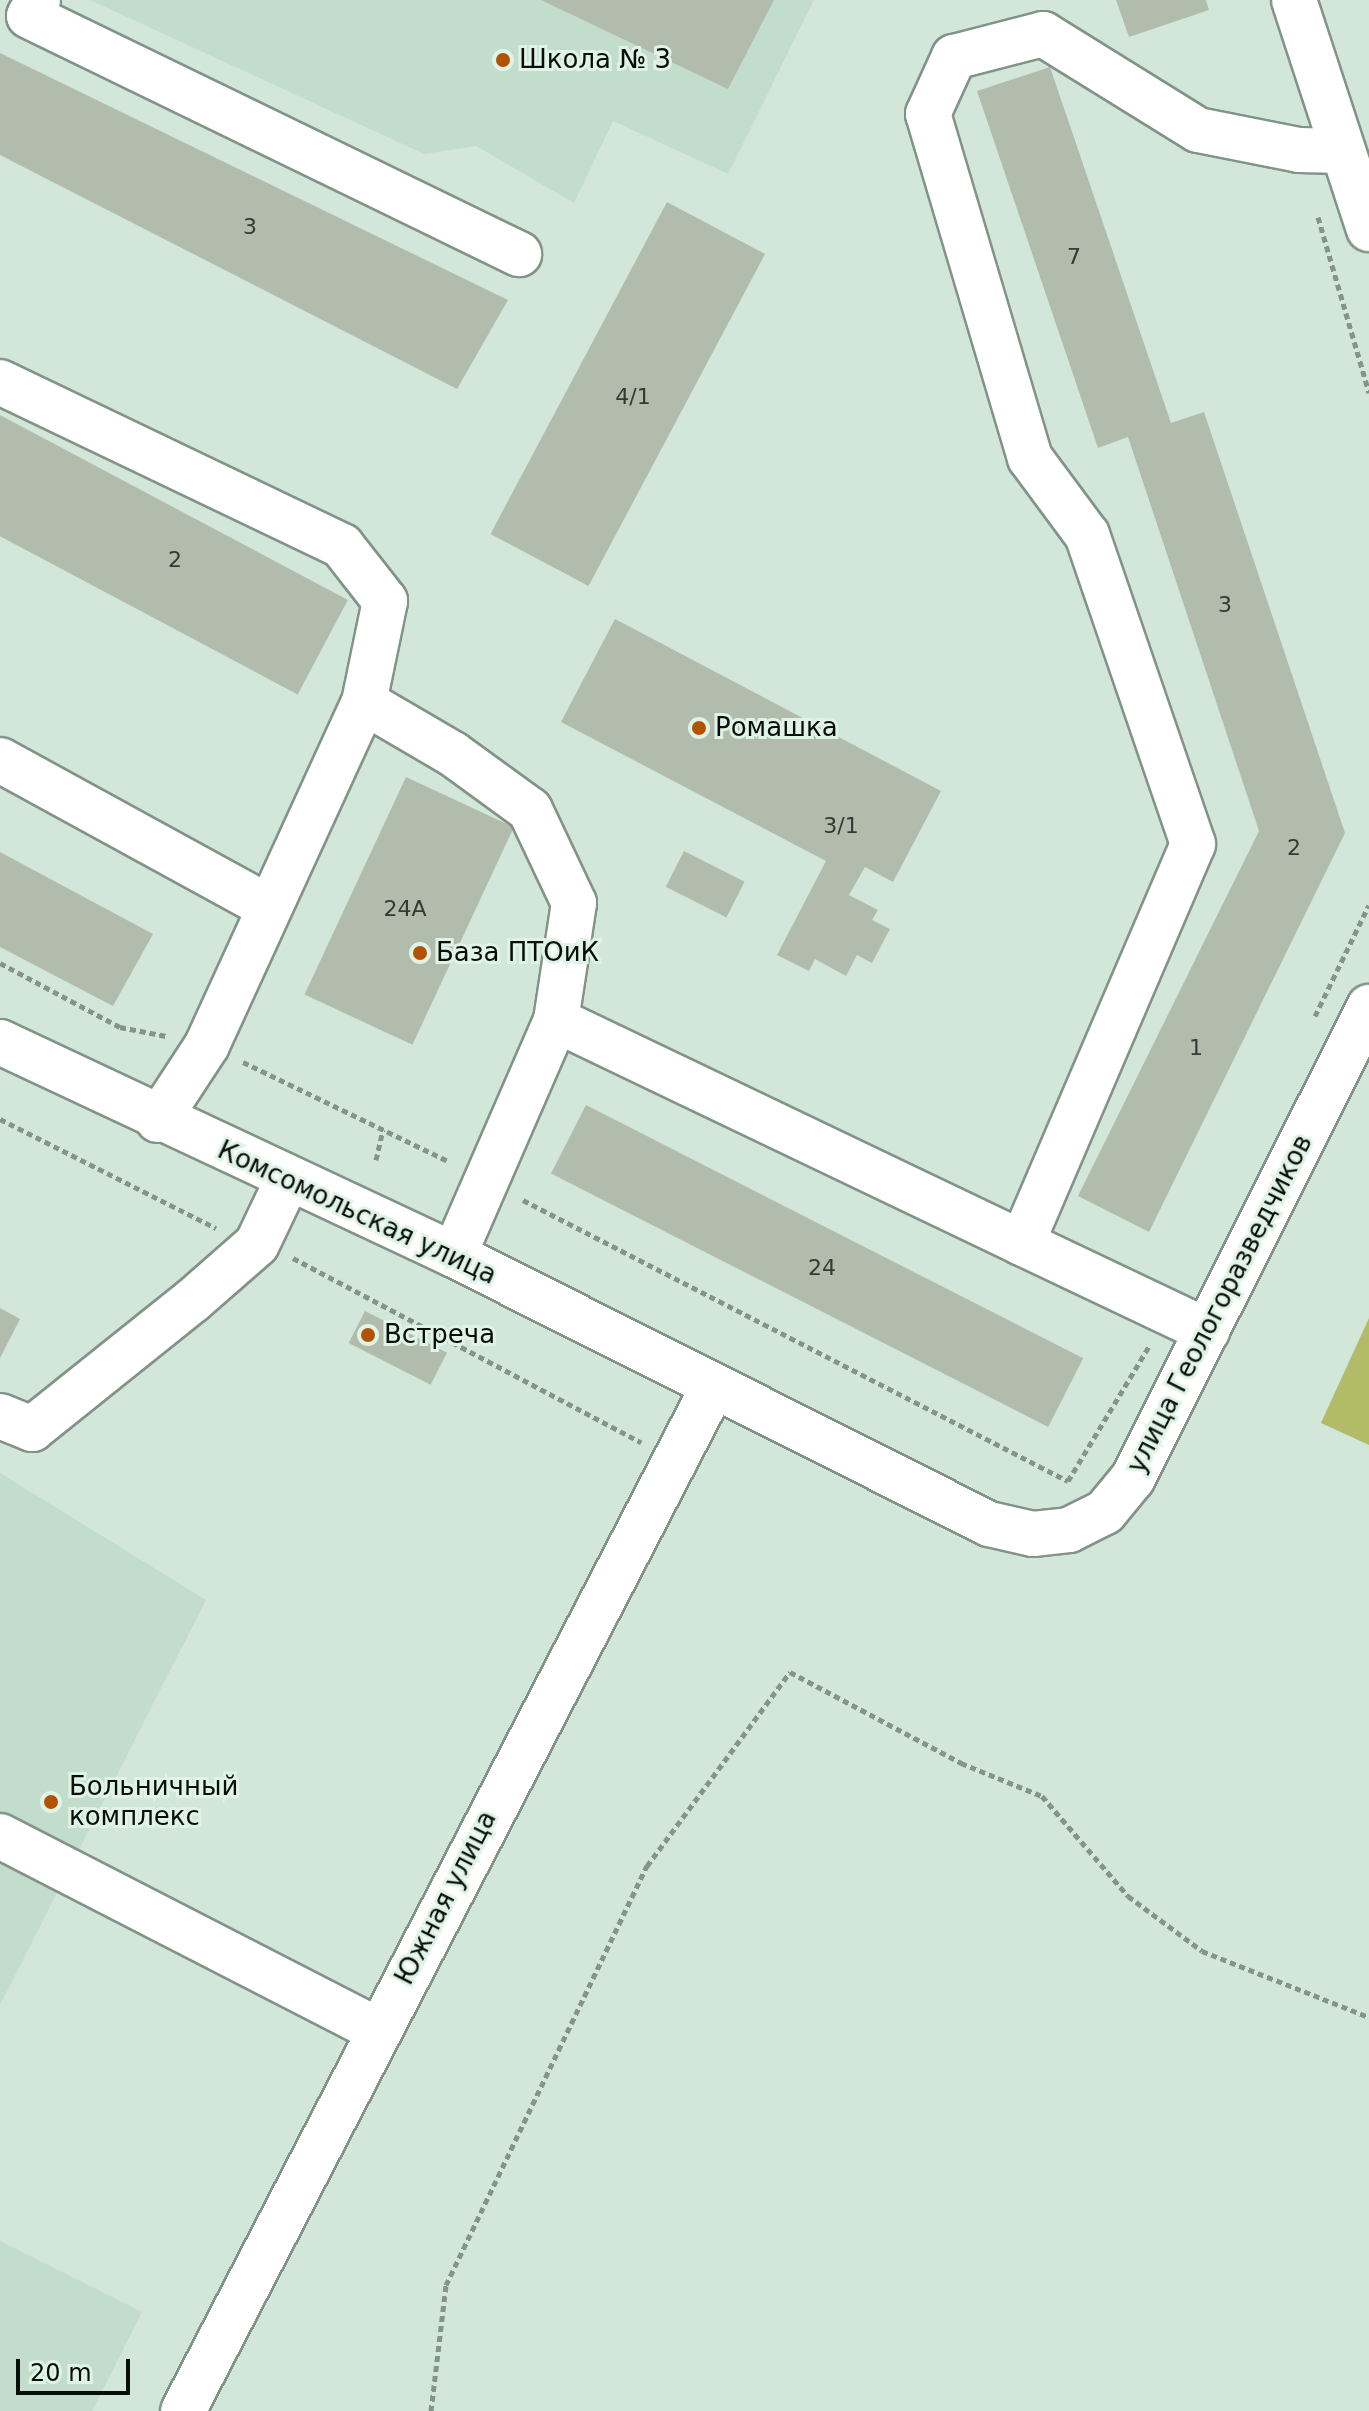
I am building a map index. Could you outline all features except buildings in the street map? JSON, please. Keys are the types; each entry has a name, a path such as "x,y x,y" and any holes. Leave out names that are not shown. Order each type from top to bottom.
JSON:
{"street":[{"path":"1294,0 1369,227"},
{"path":"22,6 519,254"},
{"path":"1022,1243 1193,844 1087,535 1030,458 928,114 954,57 1038,17 1198,130 1299,150 1343,151"},
{"path":"0,382 342,546 385,601 364,702 267,906 207,1045 158,1120"},
{"path":"364,702 453,754 530,810 574,903 556,1020 454,1255"},
{"path":"0,760 267,906"},
{"name":"улица Геологоразведчиков","path":"713,1387 989,1524 1033,1534 1069,1530 1105,1512 1133,1478 1369,1007"},
{"path":"556,1020 1207,1331"},
{"name":"Комсомольская улица","path":"0,1042 287,1181 454,1255 713,1387"},
{"path":"0,1416 32,1429 257,1244 287,1181"},
{"name":"Южная улица","path":"183,2411 377,2030 713,1387"},
{"path":"0,1836 377,2030"}],"path":[{"path":"1317,211 1369,393"},
{"path":"0,1119 257,1244 320,1268 674,1459"},
{"path":"376,1160 383,1130"},
{"path":"431,2411 446,2285 647,1866 790,1672 961,1763 1042,1796 1128,1896 1202,1951 1369,2017"}],"shaded area":[{"name":"Школа № 3","path":"90,0 814,0 728,174 613,121 574,203 476,146 424,154"},
{"name":"Больничный комплекс","path":"0,1473 206,1600 0,2005"},
{"path":"0,2241 142,2312 92,2411 0,2411"}],"green space":[{"path":"1369,1318 1369,1445 1321,1423"}],"place":[{"name":"Школа № 3","path":"503,60"},
{"name":"Ромашка","path":"699,728"},
{"name":"База ПТОиК","path":"420,953"},
{"name":"Встреча","path":"368,1335"},
{"name":"Больничный комплекс","path":"51,1802"}]}
